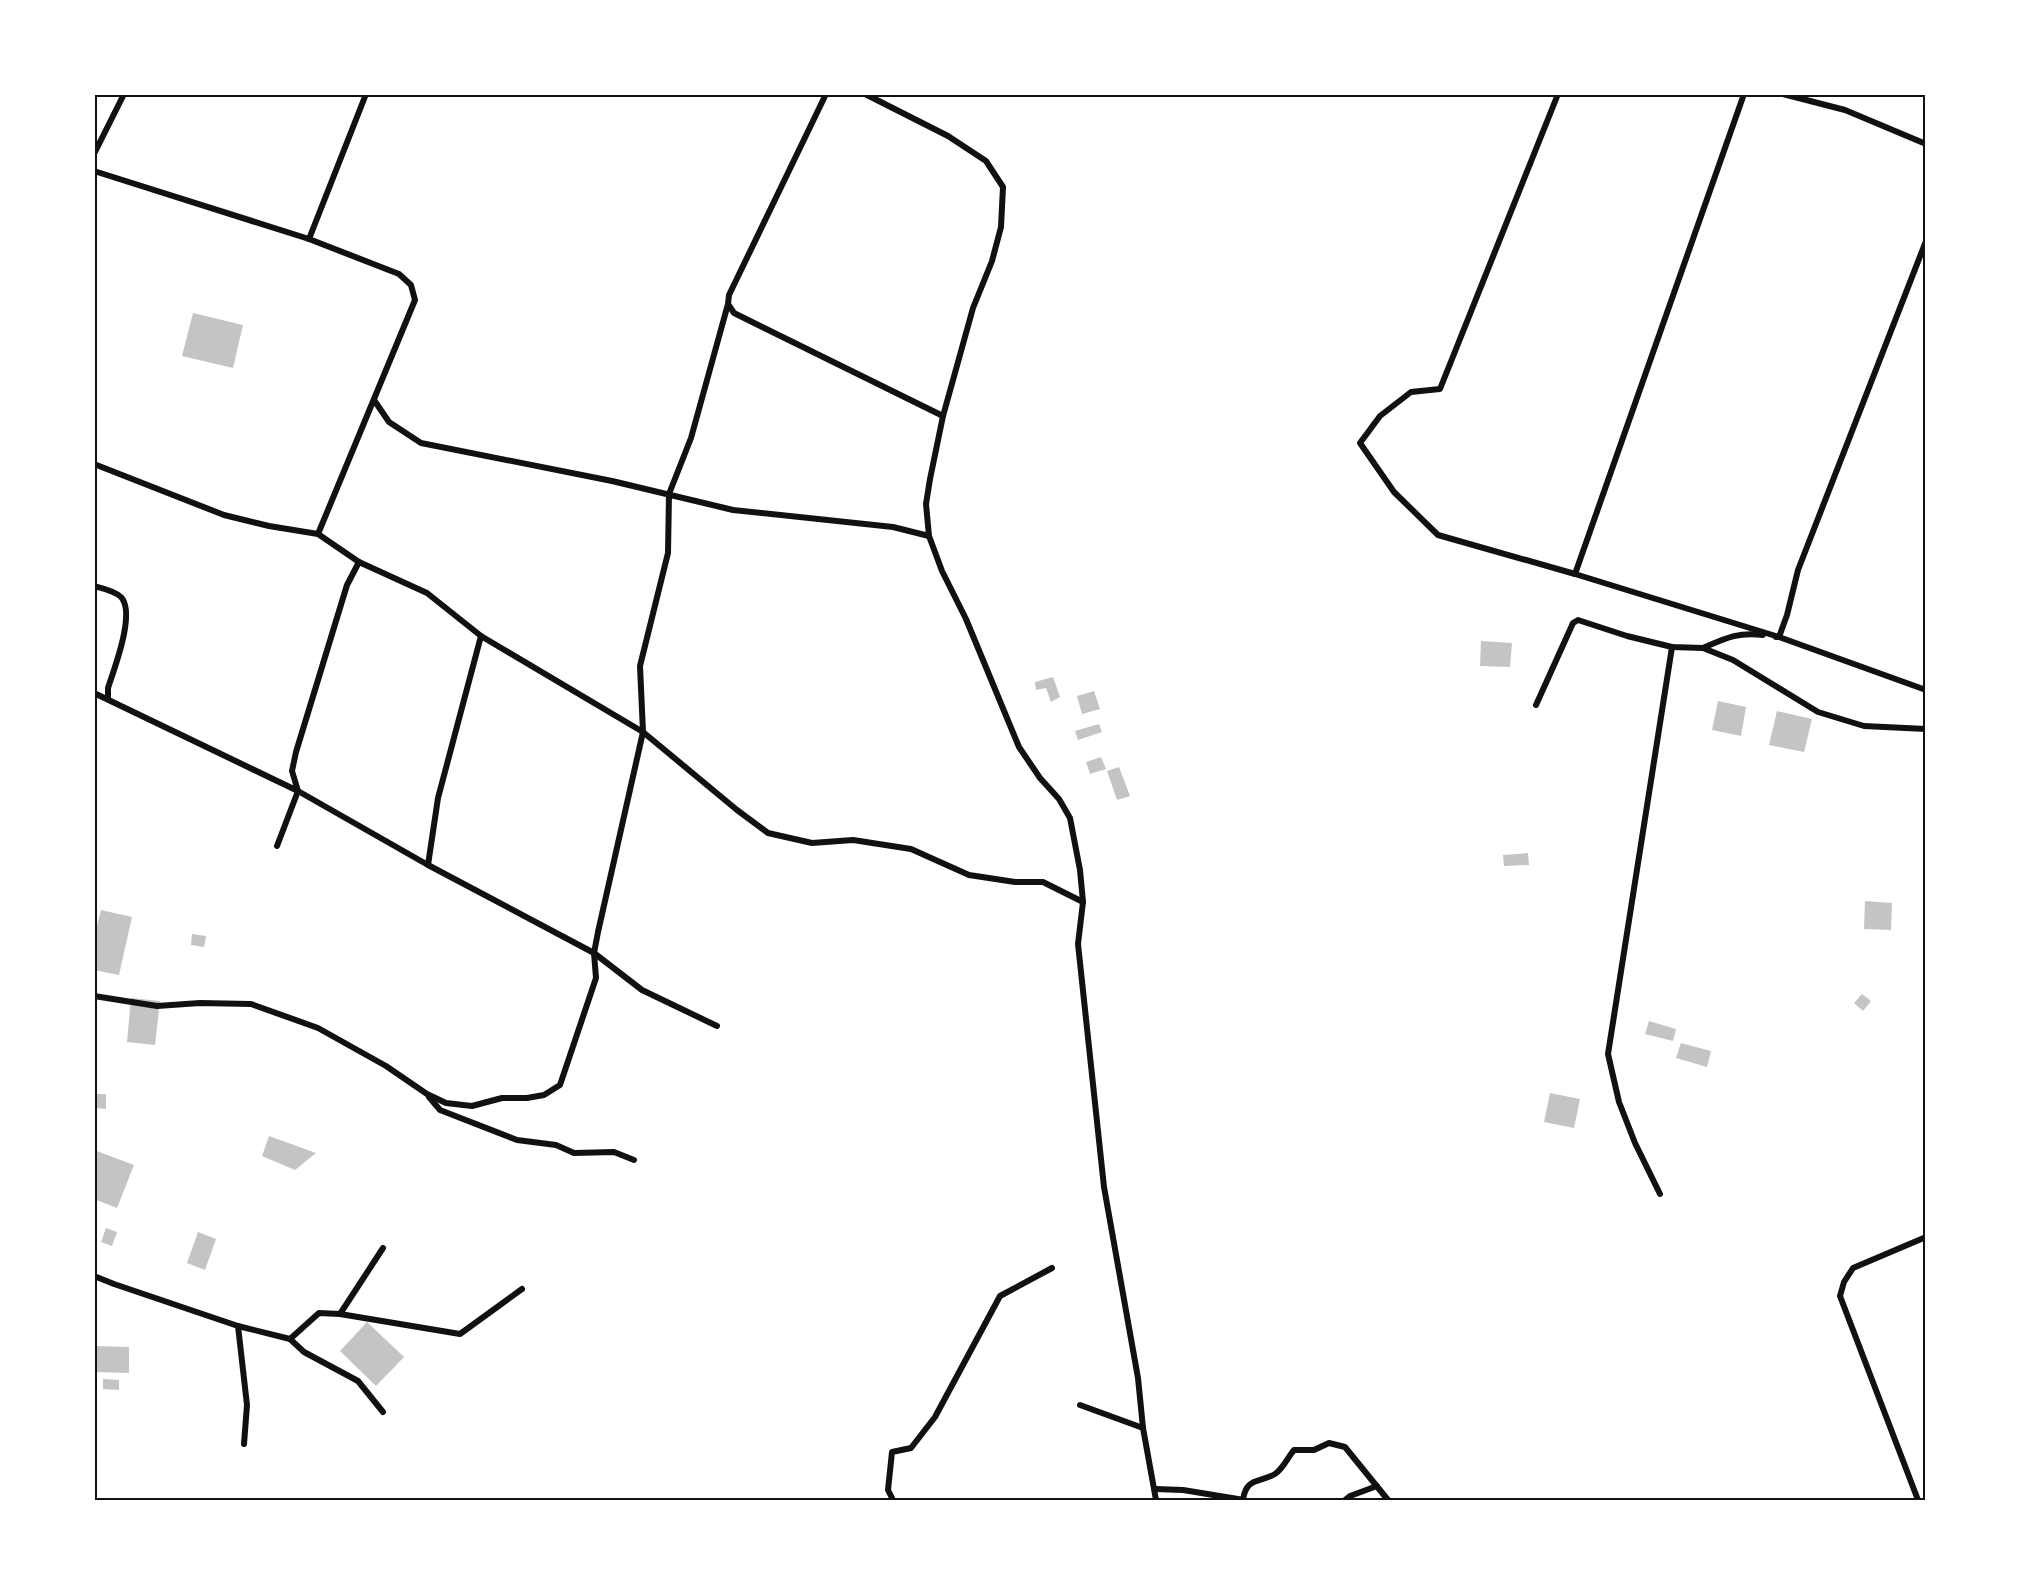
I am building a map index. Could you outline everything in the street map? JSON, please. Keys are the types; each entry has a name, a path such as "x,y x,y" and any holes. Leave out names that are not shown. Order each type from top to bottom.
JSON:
{"street":[{"path":"94,154 124,94"},
{"path":"309,239 366,94"},
{"path":"94,996 157,1006 200,1003 251,1004 318,1028 386,1066 427,1094 446,1103 472,1106 502,1098 527,1098 544,1095 560,1085 596,978 594,953 643,732 640,666 668,553 669,494 691,438 729,295 826,94"},
{"path":"865,94 948,136 986,160 1003,188 1002,227 992,261 973,308 943,416 926,504 929,536 1019,747 1040,778 1059,799 1070,818 1080,870 1083,902 1077,944 1104,1187 1138,1378 1143,1428 1156,1500"},
{"path":"1558,94 1440,389 1411,392 1380,416 1360,443 1394,492 1438,535 1575,574 1779,637 1926,690"},
{"path":"1575,574 1744,94"},
{"path":"1783,94 1845,110 1926,144"},
{"path":"94,171 309,239 399,274 411,285 415,300 318,534"},
{"path":"1779,637 1798,570 1926,241"},
{"path":"728,304 734,313 943,416"},
{"path":"374,400 389,422 421,443 669,494 733,510 893,527 929,536"},
{"path":"94,464 224,514 269,526 318,534 359,562 428,593 481,636 643,732 768,833 812,843 853,840 911,849 969,875 1015,882 1043,882 1083,902"},
{"path":"277,846 298,791 292,771 296,752 347,585 359,562"},
{"path":"94,586 119,595 124,603 125,632 108,688 108,698"},
{"path":"1536,705 1573,623 1578,620 1627,636 1671,646 1703,648 1733,660 1818,712 1864,726 1926,729"},
{"path":"1703,648 1745,633 1779,637"},
{"path":"428,864 438,798 481,636"},
{"path":"1660,1194 1635,1143 1619,1102 1608,1054 1671,646"},
{"path":"94,693 298,791 594,953 642,990 717,1026"},
{"path":"427,1094 440,1110 517,1140 556,1145 574,1153 614,1152 634,1160"},
{"path":"1918,1500 1840,1296 1844,1282 1852,1268 1926,1237"},
{"path":"340,1314 383,1248"},
{"path":"893,1500 888,1490 892,1452 911,1448 935,1417 1000,1296 1052,1268"},
{"path":"94,1276 238,1326 290,1338 304,1352 358,1381 383,1412"},
{"path":"290,1338 320,1313 340,1314 460,1334 522,1288"},
{"path":"238,1326 247,1405 244,1444"},
{"path":"1080,1405 1143,1428"},
{"path":"1155,1489 1183,1490 1243,1500 1244,1490 1250,1483 1277,1473 1294,1450 1314,1450 1329,1443 1345,1447 1388,1500"},
{"path":"1345,1500 1377,1486"}],"building":[{"path":"193,313 243,325 233,368 182,356"},
{"path":"1481,641 1512,643 1510,667 1480,666"},
{"path":"1053,677 1060,697 1051,702 1046,688 1036,690 1035,682"},
{"path":"1094,691 1100,709 1082,714 1077,696"},
{"path":"1718,701 1746,707 1741,736 1712,730"},
{"path":"1777,711 1812,719 1804,752 1769,745"},
{"path":"1099,724 1102,732 1078,740 1075,731"},
{"path":"1101,757 1106,769 1090,774 1086,762"},
{"path":"1119,767 1130,796 1117,800 1107,771"},
{"path":"1528,853 1529,865 1504,866 1503,855"},
{"path":"1865,901 1892,903 1891,930 1864,929"},
{"path":"101,910 132,917 119,975 94,970 94,938"},
{"path":"192,934 206,936 204,947 191,945"},
{"path":"1862,994 1871,1001 1863,1011 1854,1003"},
{"path":"131,998 160,1001 155,1045 127,1042"},
{"path":"1649,1021 1676,1029 1673,1041 1645,1034"},
{"path":"1681,1043 1711,1051 1707,1067 1676,1058"},
{"path":"1550,1093 1580,1099 1574,1128 1544,1122"},
{"path":"94,1094 106,1094 106,1109 94,1108"},
{"path":"269,1136 316,1153 295,1170 262,1156"},
{"path":"94,1150 134,1165 117,1208 94,1199"},
{"path":"106,1228 117,1232 112,1246 101,1242"},
{"path":"198,1232 216,1239 205,1270 187,1263"},
{"path":"367,1322 404,1357 376,1386 340,1351"},
{"path":"94,1346 129,1347 129,1373 94,1372"},
{"path":"103,1379 119,1380 119,1390 103,1389"}]}
